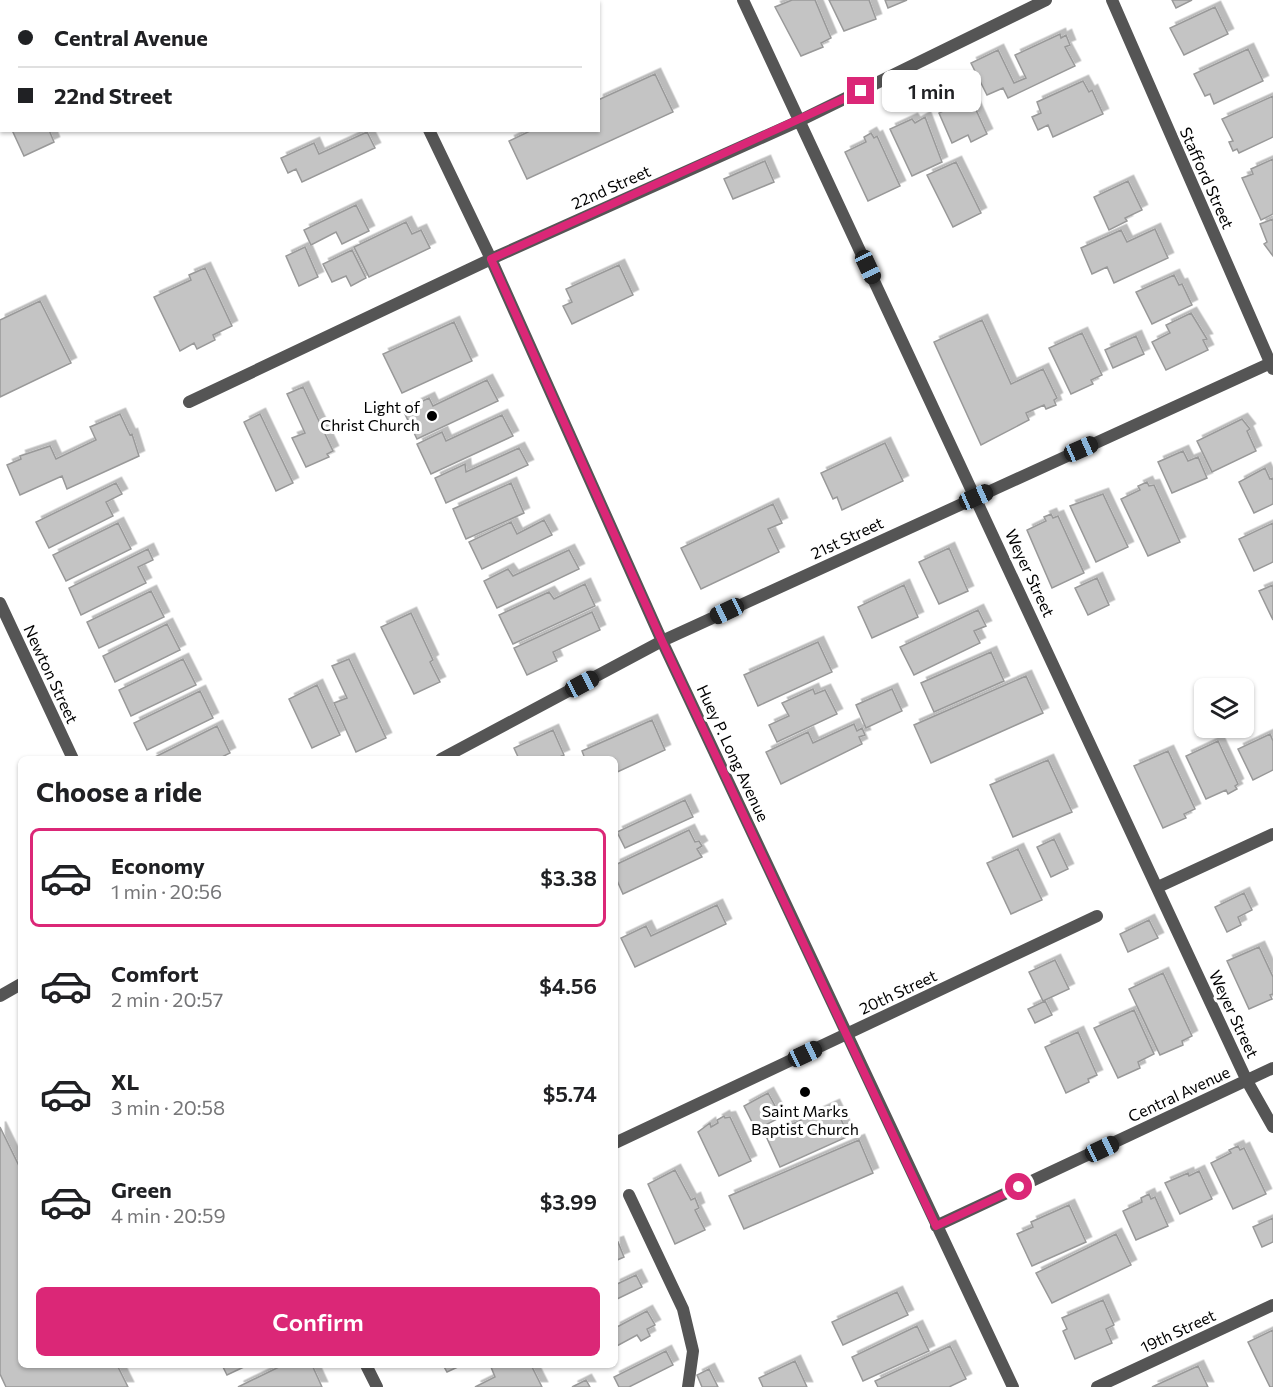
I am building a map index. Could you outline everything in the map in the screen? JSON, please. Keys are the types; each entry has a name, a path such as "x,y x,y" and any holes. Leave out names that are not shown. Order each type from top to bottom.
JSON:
{"street":[{"name":"Weyer Street","path":"743,0 1247,1081 1273,1126"},
{"name":"22nd Street","path":"189,402 491,259 799,121 1046,0"},
{"name":"Stafford Street","path":"1112,0 1272,365"},
{"name":"Huey P. Long Avenue","path":"430,132 491,259 662,641 1013,1387"},
{"name":"21st Street","path":"447,756 662,641 1272,365"},
{"name":"Newton Street","path":"0,603 72,756"},
{"path":"1158,887 1273,834"},
{"name":"20th Street","path":"618,1142 1097,916"},
{"path":"0,996 18,986"},
{"name":"Central Avenue","path":"936,1226 1273,1068"},
{"path":"628,1195 683,1309 693,1351 688,1387"},
{"name":"19th Street","path":"1097,1387 1273,1305"},
{"path":"368,1368 377,1387"}],"building":[{"path":"792,0 815,0 831,38 821,43 823,47 801,56 775,7"},
{"path":"829,0 869,0 876,19 844,31"},
{"path":"885,0 907,0 888,8"},
{"path":"1172,0 1192,0 1176,8"},
{"path":"1215,7 1228,34 1184,55 1170,28"},
{"path":"1060,34 1061,38 1066,35 1070,45 1065,47 1075,66 1008,98 1003,88 987,95 971,63 998,50 1014,83 1026,78 1015,55"},
{"path":"1248,49 1263,81 1214,104 1210,94 1205,96 1194,74"},
{"path":"655,74 673,112 527,179 509,141 528,132 600,132 600,99"},
{"path":"1083,81 1089,92 1092,90 1103,114 1053,137 1048,125 1038,130 1032,117 1041,113 1037,102"},
{"path":"965,96 968,100 971,99 987,134 971,142 968,135 952,143 939,113 958,104 956,100"},
{"path":"1273,96 1273,137 1239,153 1237,149 1233,151 1229,142 1233,141 1222,119"},
{"path":"925,117 942,162 912,176 890,129 912,119 915,123"},
{"path":"13,132 50,132 54,142 24,156"},
{"path":"367,132 375,148 302,182 296,169 288,173 281,158 314,143 319,154"},
{"path":"871,133 874,138 877,136 900,186 868,201 845,152 866,142 864,137"},
{"path":"1273,159 1273,214 1261,220 1242,178 1253,174 1251,169"},
{"path":"765,161 774,182 733,199 724,179"},
{"path":"956,162 981,213 953,227 927,175"},
{"path":"1128,181 1142,210 1125,218 1127,221 1109,230 1094,197"},
{"path":"356,205 369,231 342,244 336,232 311,245 304,230"},
{"path":"1273,219 1273,256 1264,244 1267,242 1260,224"},
{"path":"406,222 412,234 421,230 430,248 369,277 354,247"},
{"path":"1155,229 1168,258 1114,283 1107,267 1092,274 1081,248 1121,230 1127,242"},
{"path":"305,247 318,277 299,286 286,256"},
{"path":"352,250 366,278 351,286 346,276 332,282 323,264"},
{"path":"619,265 633,295 572,324 563,306 572,302 566,289"},
{"path":"205,268 232,326 213,335 215,340 197,349 194,343 180,351 154,297 191,280 189,275"},
{"path":"1174,275 1179,285 1182,284 1192,305 1152,324 1136,292"},
{"path":"40,301 71,363 0,397 0,320"},
{"path":"1191,313 1207,339 1203,340 1208,350 1166,370 1152,342 1170,333 1166,325"},
{"path":"982,320 1011,384 1043,369 1057,398 1054,400 1056,405 1046,409 1044,405 1026,413 1029,420 981,445 934,342"},
{"path":"454,322 472,361 402,393 383,354"},
{"path":"1082,333 1102,375 1091,380 1093,384 1071,394 1049,348"},
{"path":"1136,336 1144,354 1113,368 1105,350"},
{"path":"487,380 498,401 417,439 403,410 429,398 433,406"},
{"path":"303,387 333,451 327,454 329,457 306,467 292,438 305,433 287,394"},
{"path":"120,414 130,435 132,434 139,456 67,489 62,476 20,495 7,465 21,459 20,456 50,446 56,459 96,440 90,427"},
{"path":"260,414 293,483 276,491 244,422"},
{"path":"502,415 513,436 431,474 417,444 442,432 446,441"},
{"path":"1242,419 1250,429 1247,431 1256,451 1212,472 1197,441"},
{"path":"885,443 903,481 842,510 837,497 833,499 821,473"},
{"path":"519,448 528,465 446,503 435,478 465,464 466,472"},
{"path":"1183,451 1188,461 1198,457 1207,478 1172,493 1158,462"},
{"path":"1265,468 1270,479 1273,478 1273,504 1254,513 1239,482"},
{"path":"1147,482 1149,486 1154,485 1180,542 1148,556 1121,499 1140,490 1138,486"},
{"path":"116,483 122,494 106,502 113,516 49,548 36,522"},
{"path":"511,483 524,513 466,539 453,509"},
{"path":"1103,494 1128,547 1096,562 1070,506"},
{"path":"773,504 782,523 768,529 779,552 701,589 681,548"},
{"path":"1051,514 1053,518 1058,516 1084,573 1052,588 1027,530 1046,521 1044,517"},
{"path":"544,520 552,535 482,569 469,542 511,522 517,534"},
{"path":"118,523 131,549 66,581 53,555"},
{"path":"1273,523 1273,562 1254,571 1239,539"},
{"path":"949,548 968,591 939,604 919,562"},
{"path":"148,549 153,560 138,567 146,583 81,615 69,588"},
{"path":"569,550 579,569 497,608 484,581 508,569 513,576"},
{"path":"1097,578 1109,605 1088,615 1075,588"},
{"path":"585,584 595,606 513,644 499,615 549,592 554,599"},
{"path":"904,585 918,617 872,638 858,607"},
{"path":"1273,585 1273,620 1259,591"},
{"path":"151,591 164,617 99,648 87,622"},
{"path":"978,610 986,626 974,631 980,643 914,675 900,647"},
{"path":"592,612 600,630 553,652 557,661 527,675 514,648"},
{"path":"411,613 433,660 430,662 440,682 414,694 381,627"},
{"path":"167,624 180,650 115,682 103,656"},
{"path":"818,642 832,672 758,706 744,675"},
{"path":"991,652 1004,681 934,712 921,683"},
{"path":"183,659 196,685 131,716 119,690"},
{"path":"349,659 386,738 356,752 334,703 347,698 332,666"},
{"path":"1026,676 1043,713 931,763 914,725"},
{"path":"317,685 340,735 312,748 289,699"},
{"path":"813,689 815,694 825,690 837,714 777,742 769,725 789,716 782,703"},
{"path":"892,689 902,711 866,728 856,705"},
{"path":"200,691 213,718 147,750 134,723"},
{"path":"652,720 665,750 618,772 618,756 584,756 582,751"},
{"path":"854,724 857,731 862,728 865,735 859,737 862,744 781,784 766,752 808,732 813,743"},
{"path":"217,726 230,753 224,756 157,756"},
{"path":"553,730 564,755 518,756 514,748"},
{"path":"1270,734 1273,741 1273,770 1253,780 1238,749"},
{"path":"1218,741 1238,784 1235,786 1237,789 1228,794 1226,790 1206,799 1186,756"},
{"path":"1168,751 1195,809 1184,814 1186,818 1163,828 1134,766"},
{"path":"1048,760 1072,812 1013,837 990,785"},
{"path":"685,800 693,817 625,848 618,832"},
{"path":"689,830 695,842 699,841 702,846 697,849 702,857 623,894 618,883 618,864"},
{"path":"1054,839 1068,869 1051,877 1037,847"},
{"path":"1018,849 1042,900 1011,914 987,863"},
{"path":"1244,893 1252,910 1238,917 1241,925 1227,932 1215,907"},
{"path":"717,905 726,924 635,967 621,938 646,926 651,936"},
{"path":"1149,920 1158,938 1128,952 1120,934"},
{"path":"1259,947 1273,977 1273,994 1270,995 1272,999 1249,1009 1227,961"},
{"path":"1055,960 1069,989 1043,1001 1029,972"},
{"path":"1163,973 1192,1036 1182,1041 1183,1045 1160,1055 1129,989"},
{"path":"1045,1001 1052,1015 1035,1023 1028,1009"},
{"path":"1134,1010 1154,1054 1138,1062 1140,1068 1118,1078 1094,1028"},
{"path":"1078,1032 1097,1075 1088,1079 1089,1082 1066,1093 1045,1047"},
{"path":"768,1093 781,1117 756,1130 744,1106"},
{"path":"834,1105 849,1136 780,1167 766,1136"},
{"path":"724,1116 725,1118 730,1117 751,1161 719,1176 698,1132 710,1123 711,1127 718,1123 717,1120"},
{"path":"0,1127 18,1164 18,1368 118,1368 128,1387 6,1387 0,1374"},
{"path":"859,1140 873,1173 744,1229 729,1196"},
{"path":"1238,1146 1240,1150 1244,1148 1266,1194 1233,1209 1211,1163 1231,1153 1229,1150"},
{"path":"675,1170 691,1200 695,1198 699,1208 695,1210 705,1230 675,1244 648,1184"},
{"path":"1199,1171 1212,1199 1180,1214 1165,1183"},
{"path":"1149,1194 1151,1199 1155,1197 1168,1226 1136,1240 1123,1211 1142,1202 1141,1198"},
{"path":"1069,1205 1086,1242 1032,1266 1017,1234 1033,1227 1031,1222"},
{"path":"1273,1218 1273,1242 1262,1247 1253,1227"},
{"path":"1116,1234 1131,1265 1052,1303 1036,1273"},
{"path":"618,1242 624,1257 618,1260"},
{"path":"636,1275 642,1287 618,1299 618,1284"},
{"path":"897,1292 908,1315 843,1345 832,1322"},
{"path":"1103,1300 1114,1325 1106,1329 1112,1343 1075,1359 1063,1331 1067,1329 1062,1318"},
{"path":"647,1311 655,1325 647,1329 650,1336 641,1341 637,1335 618,1345 618,1326"},
{"path":"917,1326 929,1351 863,1381 852,1357"},
{"path":"1273,1330 1273,1387 1270,1387 1248,1342"},
{"path":"950,1346 966,1379 949,1387 878,1387 875,1381"},
{"path":"666,1351 673,1365 629,1387 619,1387 614,1377"},
{"path":"795,1361 807,1387 763,1387 759,1378"},
{"path":"1198,1366 1208,1387 1152,1387"},
{"path":"224,1368 242,1368 227,1375"},
{"path":"277,1368 313,1368 322,1387 238,1387"},
{"path":"491,1368 532,1368 542,1387 475,1387 495,1377"},
{"path":"709,1369 718,1387 702,1387 697,1375"},
{"path":"586,1380 590,1387 572,1387"}],"place":[{"name":"Light of Christ Church","path":"432,416"},
{"name":"Saint Marks Baptist Church","path":"805,1092"}],"route":[{"path":"861,91 491,259 662,641 936,1226 1019,1187"}]}
